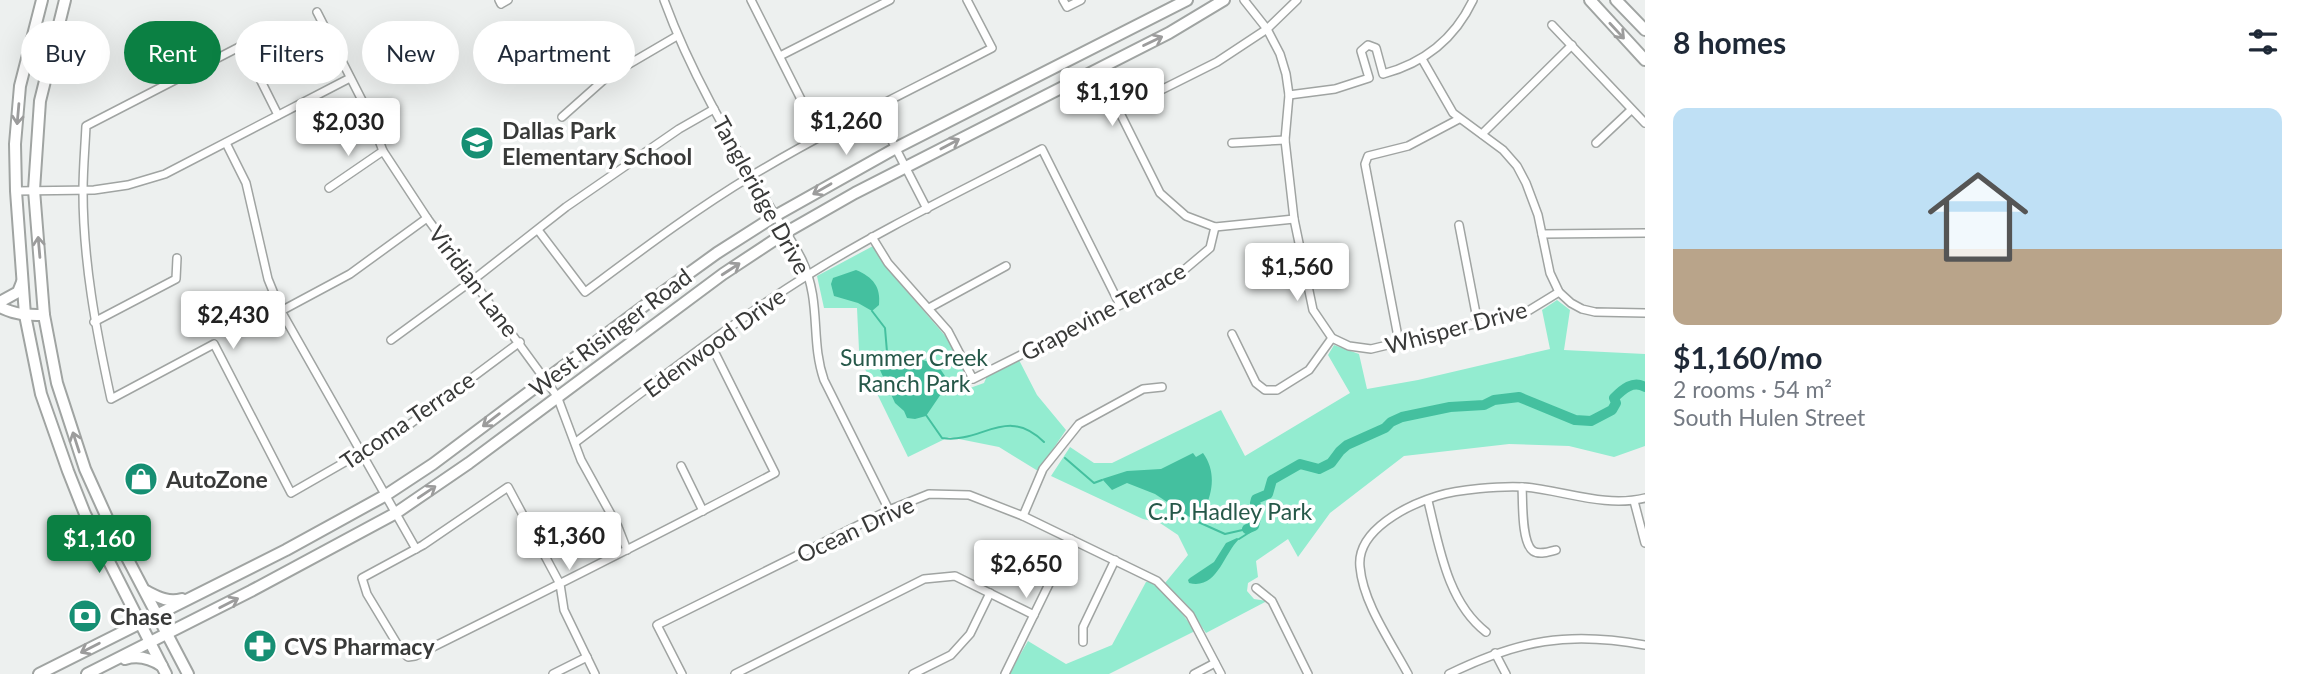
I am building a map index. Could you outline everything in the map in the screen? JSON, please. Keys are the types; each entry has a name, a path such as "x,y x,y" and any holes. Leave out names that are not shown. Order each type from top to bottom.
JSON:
{"main road":[{"path":"42,0 20,86 15,144 25,316 41,394 70,477 85,513 164,670"},
{"path":"65,0 40,101 34,190 44,315 57,383 85,469 113,531 188,674"},
{"name":"West Risinger Road","path":"39,674 286,550 386,495 433,464 697,267 775,216 896,148 1187,0"},
{"name":"West Risinger Road","path":"87,674 396,513 470,463 723,274 785,233 855,193 1169,33 1224,0"},
{"path":"1590,0 1645,60"},
{"path":"1616,0 1645,30"},
{"path":"1027,80 1036,99"},
{"path":"22,282 18,292 0,304 10,312 25,316 44,315"},
{"path":"70,477 85,469"},
{"path":"286,550 295,567"},
{"path":"146,591 174,601 204,591"},
{"path":"102,666 134,657 149,659 164,670"}],"street":[{"path":"499,0 501,4 508,0"},
{"name":"Tangleridge Drive","path":"664,0 677,36 714,109 802,260 815,305 818,364 888,510"},
{"path":"751,0 820,137"},
{"path":"780,56 890,0"},
{"path":"538,230 585,292 692,214 751,176 992,48 967,0"},
{"path":"1063,0 1067,7 1081,0"},
{"path":"1232,334 1256,383 1265,390 1276,390 1308,370 1332,338 1313,310 1294,219 1285,140 1289,94 1286,74 1280,54 1267,29 1244,0"},
{"path":"1294,219 1215,227 1186,216 1160,193 1119,111 1217,62 1267,29 1297,0"},
{"path":"1289,94 1335,89 1400,69 1422,59 1443,43 1466,14 1473,0"},
{"name":"Viridian Lane","path":"317,12 369,114 383,151 427,218 557,396 581,460 618,527 627,550"},
{"path":"1552,25 1645,123"},
{"path":"635,61 677,36"},
{"path":"177,258 176,279 94,322 83,191 86,126 243,45 278,115"},
{"path":"1369,78 1361,51 1368,45 1376,48 1383,74"},
{"path":"1482,134 1572,45"},
{"path":"1422,59 1442,96 1459,119 1503,149 1517,166 1530,194 1550,272 1559,292 1582,309 1595,312 1645,313"},
{"path":"16,191 83,191 128,185 165,174 350,78"},
{"path":"562,117 599,84"},
{"path":"875,108 927,209"},
{"path":"391,340 566,207 679,129 714,109"},
{"path":"1596,143 1631,110"},
{"path":"1399,342 1366,164 1368,156 1408,146 1459,119"},
{"path":"1232,143 1285,140"},
{"path":"226,142 246,183 268,279 281,311 416,549"},
{"name":"Edenwood Drive","path":"576,442 808,275 872,237 1042,149 1120,304"},
{"path":"329,188 383,151"},
{"path":"281,311 350,274 427,218"},
{"path":"1459,225 1478,324"},
{"name":"Grapevine Terrace","path":"929,308 948,331 973,379 1184,270 1210,248 1215,227"},
{"path":"1542,233 1645,233"},
{"path":"872,237 888,262 929,308 1006,266"},
{"name":"Whisper Drive","path":"1332,338 1349,346 1371,349 1528,311 1559,292"},
{"name":"Tacoma Terrace","path":"94,322 111,398 214,344 291,493 406,427 520,342"},
{"path":"595,674 564,610 560,584 508,487 458,523 362,578 367,594 402,652 408,657 415,656 560,584 703,512 775,472 710,343"},
{"path":"1023,516 1043,469 1079,424 1143,388 1162,387"},
{"path":"681,466 703,512"},
{"path":"1522,487 1528,545 1534,552 1556,550"},
{"path":"1408,674 1370,603 1360,568 1360,558 1373,531 1381,524 1435,496 1461,491 1522,487 1591,499 1633,501 1645,498"},
{"name":"Ocean Drive","path":"682,674 657,625 888,510 929,494 969,495 1023,516 1157,581 1190,615 1221,674"},
{"path":"1428,500 1453,589 1475,624 1486,632"},
{"path":"1633,501 1645,543"},
{"path":"1005,674 1071,539"},
{"path":"1083,642 1083,627 1115,561"},
{"path":"735,674 924,579 955,576 1034,615"},
{"path":"1256,588 1272,601 1308,674"},
{"path":"913,674 951,655 970,634 990,593"},
{"path":"1449,674 1495,653 1561,638 1612,640 1645,645"},
{"path":"1495,653 1506,674"},
{"path":"553,674 587,657"},
{"path":"1194,674 1215,663"}],"green space":[{"name":"Summer Creek Ranch Park","path":"873,246 886,267 947,338 964,370 962,377 970,388 984,383 987,376 1019,360 1037,395 1066,430 1038,471 999,447 949,437 908,457 865,369 859,350 857,308 824,308 817,276"},
{"name":"C.P. Hadley Park","path":"1557,300 1570,310 1564,350 1645,354 1645,446 1614,457 1569,446 1509,444 1404,456 1330,513 1298,557 1288,539 1256,561 1258,577 1248,583 1247,591 1254,599 1267,601 1206,633 1187,605 1165,583 1188,555 1178,535 1160,523 1143,519 1051,476 1070,447 1094,463 1112,463 1221,410 1245,456 1350,393 1328,355 1334,345 1359,354 1367,389 1418,380 1550,349 1542,310"},
{"path":"1146,582 1150,582 1170,597 1195,631 1109,674 1009,674 1028,641 1066,664 1112,645"}],"shaded area":[{"path":"856,270 871,279 877,288 879,305 872,311 858,303 834,296 831,284 833,278"},
{"path":"922,360 937,364 945,376 946,391 943,391 926,416 907,418 895,403 880,370 893,363"},
{"path":"1193,453 1196,457 1203,453 1208,461 1212,479 1206,506 1197,522 1155,494 1127,483 1112,490 1102,479 1127,471 1161,469"},
{"path":"1239,539 1213,576 1199,584 1189,583 1190,578 1214,562 1226,543"}],"waterway":[{"path":"872,311 885,328 887,352 893,363"},
{"path":"1247,529 1254,526 1258,510 1256,499 1268,494 1272,480 1300,464 1319,469 1331,463 1347,445 1402,417 1519,397 1575,420 1591,421 1612,410 1616,403 1614,398 1625,389 1636,384 1645,387"},
{"path":"926,415 942,438 969,436 1006,426 1030,431 1044,442"},
{"path":"1065,458 1094,483 1102,480"},
{"path":"1196,521 1225,534 1247,529"},
{"path":"1239,539 1250,532 1251,528"}],"place":[{"name":"Dallas Park Elementary School","path":"477,143"},
{"name":"AutoZone","path":"141,479"},
{"name":"Chase","path":"85,616"},
{"name":"CVS Pharmacy","path":"260,646"}]}
